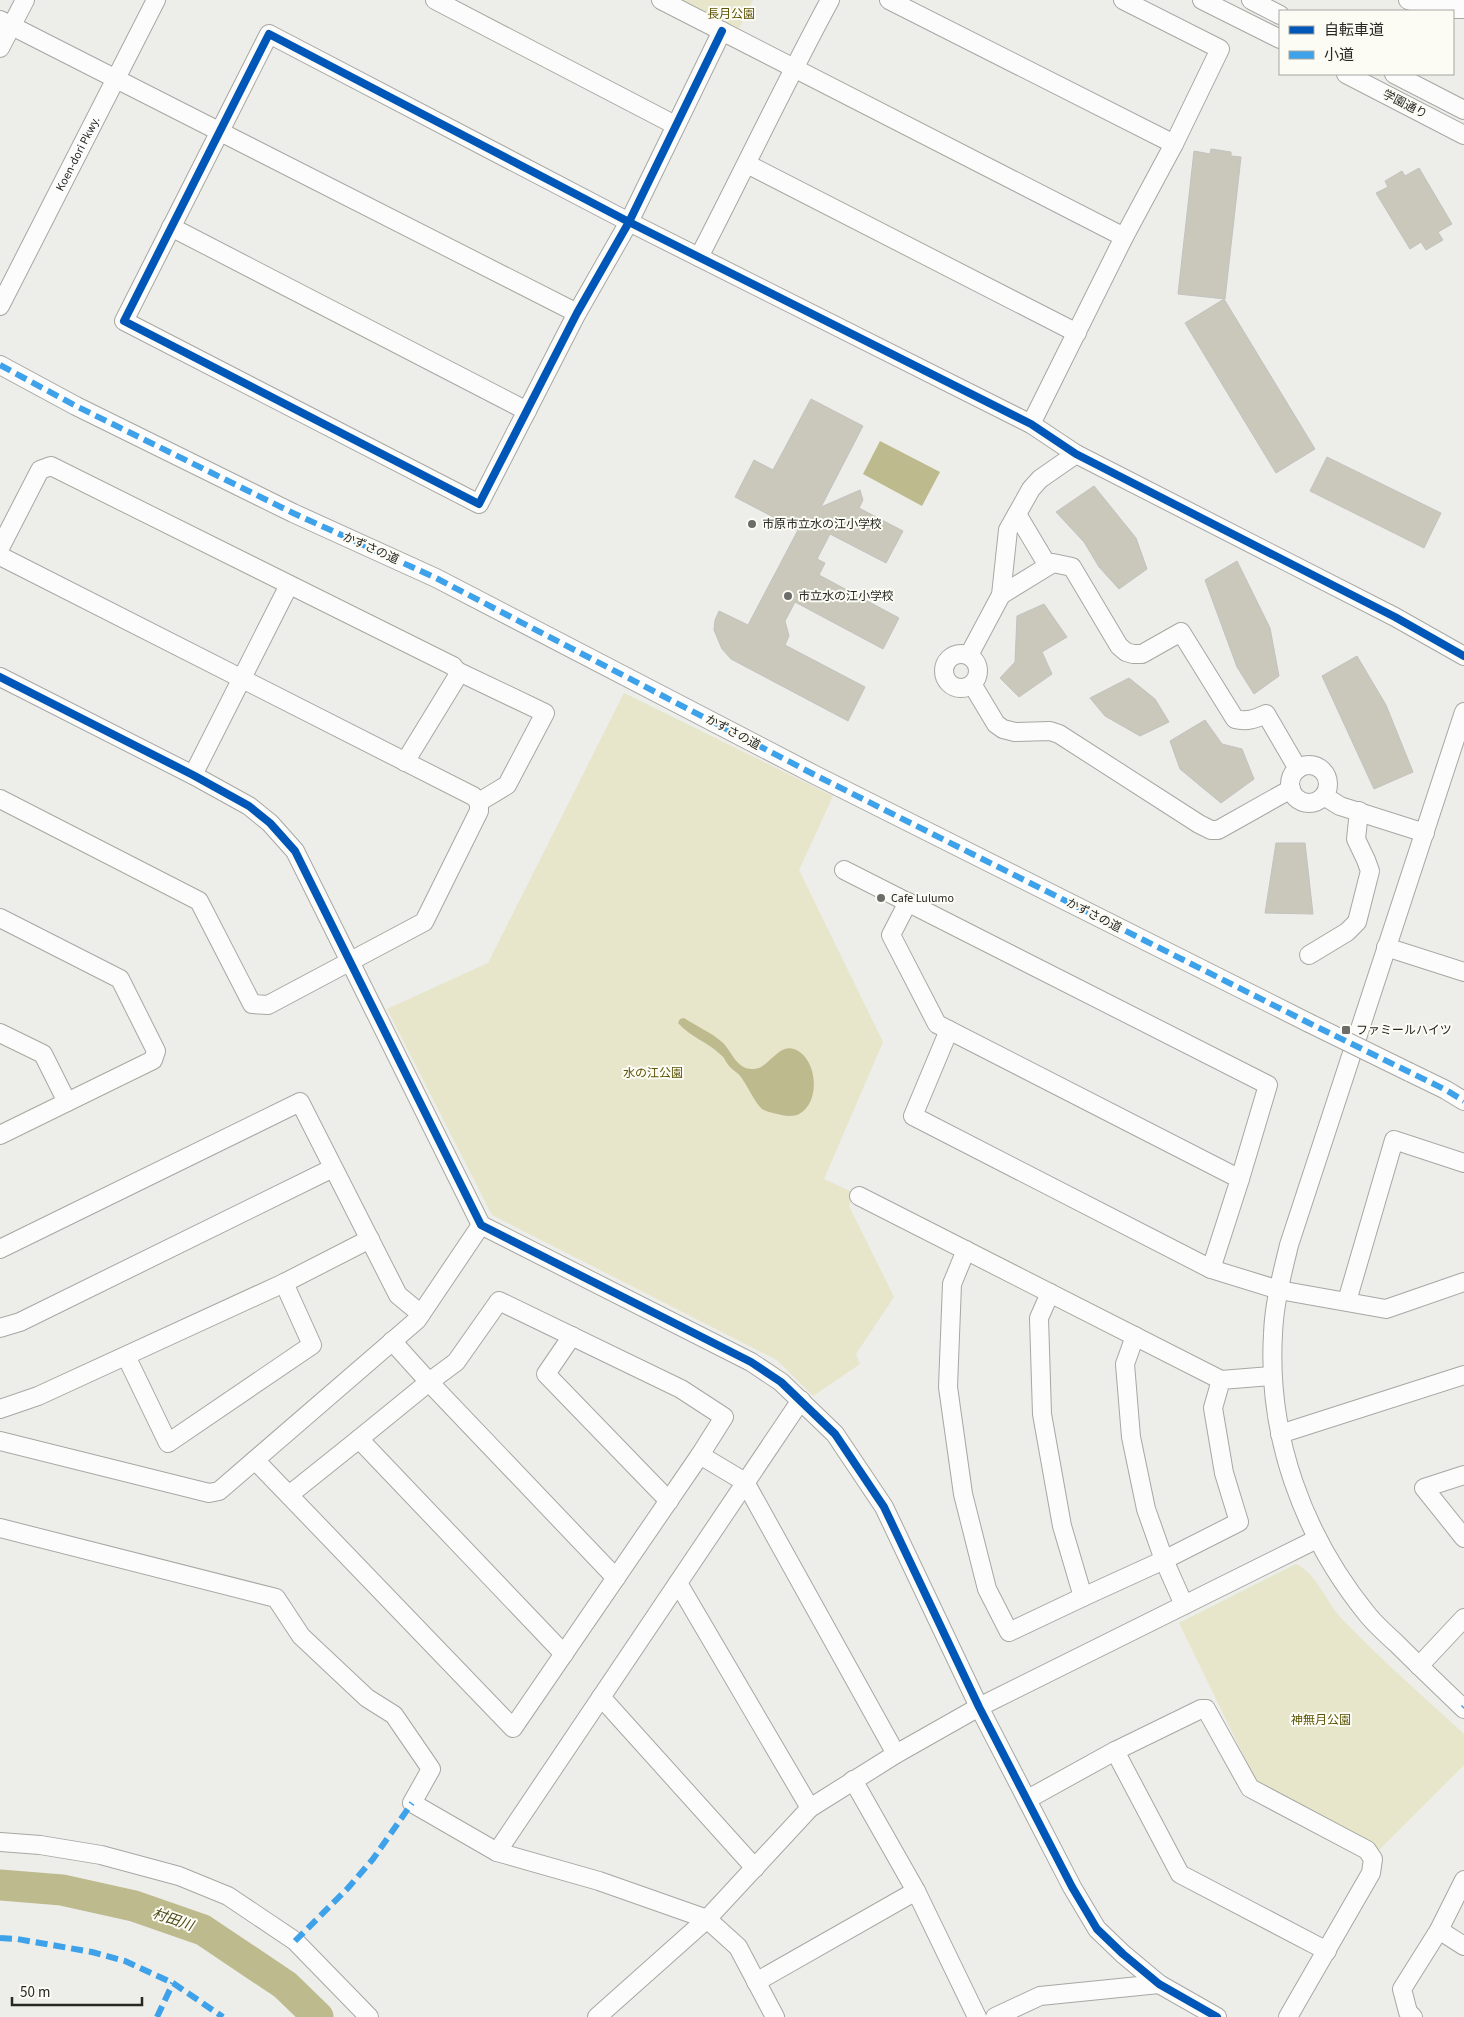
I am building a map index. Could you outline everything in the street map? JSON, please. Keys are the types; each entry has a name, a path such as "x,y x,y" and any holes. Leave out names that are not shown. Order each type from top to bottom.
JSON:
{"street":[{"path":"0,48 6,23 25,0"},
{"name":"Koen-dori Pkwy.","path":"0,306 156,0"},
{"path":"435,0 675,125"},
{"path":"661,0 1124,237"},
{"path":"699,257 747,164 793,67 830,0"},
{"path":"889,0 1174,144"},
{"path":"1031,424 1078,333 1124,237 1174,144 1220,49 1123,0"},
{"path":"1202,0 1279,38"},
{"path":"1251,0 1279,14"},
{"path":"1408,0 1434,9 1464,9"},
{"path":"6,23 577,313"},
{"path":"722,31 629,222 577,313 479,504 124,321 269,34 629,222 1031,424 1076,454 1395,617 1464,656"},
{"name":"学園通り","path":"1348,75 1464,135"},
{"name":"学園通り","path":"1396,75 1464,110"},
{"path":"747,164 1078,333"},
{"path":"171,227 527,411"},
{"name":"かずさの道","path":"0,365 85,411 293,513 436,578 815,775 1446,1090 1464,1101"},
{"path":"969,655 1001,595 1008,530 1031,489 1040,479 1076,454"},
{"path":"0,548 40,470 51,466 453,666 457,671 545,713 506,785 479,802"},
{"path":"1017,514 1048,566"},
{"path":"0,556 473,796 479,802 479,811 424,922 268,1005 252,1004 199,901 0,799"},
{"path":"1001,595 1053,563 1072,567 1119,646 1126,652 1142,654 1181,632 1235,719 1244,722 1266,714 1298,769"},
{"path":"193,775 289,585"},
{"path":"962,654 969,655 977,665 976,679 966,687 953,686 944,676 946,663 950,658 962,654"},
{"path":"405,762 457,677 457,671"},
{"path":"0,677 193,775 250,806 270,822 295,852 481,1225 751,1362 781,1382 835,1434 884,1507 979,1707 1072,1887 1097,1929 1159,1984 1217,2017"},
{"path":"972,684 996,724 1003,729 1015,732 1050,731 1059,734 1211,830 1218,830 1291,789"},
{"path":"1464,712 1456,762 1424,833 1290,1245 1278,1290 1273,1332 1272,1376 1280,1434 1303,1511 1317,1538 1338,1574 1368,1615 1464,1709"},
{"path":"1308,765 1322,769 1328,782 1328,790 1324,796 1311,803 1297,799 1291,789 1291,778 1298,769 1308,765"},
{"path":"1324,796 1340,806 1424,833"},
{"path":"1309,956 1347,932 1357,922 1370,871 1356,839 1359,811"},
{"path":"844,870 1268,1085 1211,1269"},
{"path":"908,902 891,935 937,1024 1240,1179"},
{"path":"0,918 120,979 156,1051 154,1060 0,1135"},
{"path":"1386,947 1464,972"},
{"path":"949,1030 913,1116 1211,1269 1278,1290 1386,1309 1464,1282"},
{"path":"0,1033 43,1054 67,1102"},
{"path":"0,1249 300,1102 398,1296 421,1314"},
{"path":"1347,1301 1394,1140 1464,1163"},
{"path":"0,1328 20,1322 333,1168"},
{"path":"859,1196 1222,1380 1272,1376"},
{"path":"0,1441 209,1493 219,1491 417,1320 481,1225"},
{"path":"0,1409 38,1396 126,1356 284,1283 370,1240"},
{"path":"966,1250 952,1284 948,1387 963,1494 987,1589 1009,1632 1164,1560 1239,1522 1224,1473 1213,1408 1222,1380"},
{"path":"126,1356 168,1444 312,1345 284,1283"},
{"path":"1050,1293 1039,1318 1042,1414 1062,1526 1083,1597"},
{"path":"255,1460 514,1728 724,1417 681,1389 499,1301 456,1362 289,1495"},
{"path":"572,1336 546,1374 669,1501"},
{"path":"1135,1336 1125,1364 1131,1437 1146,1509 1164,1560 1184,1605"},
{"path":"392,1341 616,1578"},
{"path":"1280,1434 1464,1375"},
{"path":"497,1852 800,1400"},
{"path":"359,1439 564,1654"},
{"path":"700,1455 745,1482 896,1754"},
{"path":"1464,1475 1424,1488 1464,1538"},
{"path":"1,1533 276,1598 301,1636 367,1698 394,1715 431,1769 412,1803 497,1852 599,1881 707,1919 738,1947 775,2017"},
{"path":"597,2017 707,1919 810,1808 896,1754 979,1707 1317,1538"},
{"path":"678,1583 810,1808"},
{"path":"1419,1666 1464,1618"},
{"path":"601,1697 755,1868"},
{"path":"1028,1799 1115,1751 1201,1709 1206,1709 1250,1788 1367,1850 1373,1859 1371,1873 1288,2017"},
{"path":"1115,1751 1180,1874 1326,1952"},
{"path":"853,1780 916,1891 977,2017"},
{"path":"0,1842 40,1845 101,1855 179,1876 228,1896 296,1941 369,2017"},
{"path":"1413,2017 1408,2012 1402,1989 1439,1930 1464,1880"},
{"path":"756,1982 916,1891"},
{"path":"1439,1930 1464,1946"},
{"path":"995,2017 1040,1996 1159,1984"}],"green space":[{"name":"長月公園","path":"674,0 753,0 737,32"},
{"name":"水の江公園","path":"624,693 833,796 799,870 883,1042 824,1179 854,1193 849,1206 894,1297 856,1354 860,1364 813,1396 777,1360 492,1215 387,1009 488,963"},
{"name":"神無月公園","path":"1296,1564 1316,1581 1336,1612 1356,1634 1464,1734 1464,1765 1379,1850 1256,1781 1179,1623"}],"shaded area":[{"path":"880,441 940,472 922,506 863,474"},
{"path":"684,1018 718,1039 726,1046 738,1063 747,1068 759,1068 765,1065 787,1048 801,1053 811,1067 814,1085 813,1094 806,1109 799,1114 790,1116 762,1109 741,1077 722,1056 678,1023 680,1019"}],"building":[{"path":"1211,149 1231,152 1231,156 1241,157 1225,299 1178,294 1194,151 1210,154"},
{"path":"1419,168 1452,224 1438,232 1443,240 1426,250 1421,242 1410,249 1376,193 1388,187 1385,181 1402,171 1405,176"},
{"path":"1224,299 1315,449 1276,473 1185,323"},
{"path":"811,399 863,426 821,507 860,490 863,500 859,508 903,531 886,563 830,534 817,559 825,563 819,575 899,618 883,649 795,602 785,621 789,636 785,645 865,687 848,721 731,659 722,649 714,630 715,620 719,611 748,625 798,530 735,497 754,460 773,470"},
{"path":"1327,457 1441,513 1424,548 1310,491"},
{"path":"1094,486 1136,538 1147,569 1119,589 1099,567 1084,542 1056,512"},
{"path":"1237,561 1270,628 1279,676 1254,694 1237,667 1205,580"},
{"path":"1044,604 1067,637 1042,652 1052,674 1019,697 1000,678 1015,662 1017,616"},
{"path":"1357,656 1386,705 1413,772 1374,789 1322,676"},
{"path":"1129,678 1155,699 1169,722 1140,736 1105,716 1090,698"},
{"path":"1205,720 1222,744 1242,749 1254,779 1221,803 1180,769 1170,741"},
{"path":"1276,843 1305,843 1313,914 1265,913"}],"waterway":[{"name":"村田川","path":"0,1885 62,1890 134,1906 203,1930 285,1985 318,2017"}],"marked path":[{"path":"0,365 76,406 293,513 436,578 815,775 1446,1090 1464,1101"},
{"path":"295,1941 348,1888 373,1859 412,1803"},
{"path":"0,1938 17,1939 92,1952 125,1961 173,1983 223,2017"},
{"path":"157,2017 173,1983"}],"cycle path":[{"path":"722,31 629,222 577,313 479,504 124,321 269,34 629,222 1031,424 1076,454 1395,617 1464,656"},
{"path":"0,677 193,775 249,806 270,823 295,851 481,1225 751,1362 781,1382 835,1434 884,1507 979,1707 1072,1887 1097,1929 1159,1984 1217,2017"}],"place":[{"name":"市原市立水の江小学校","path":"752,524"},
{"name":"市立水の江小学校","path":"788,596"},
{"name":"Cafe Lulumo","path":"881,898"},
{"name":"ファミールハイツ","path":"1346,1030"}]}
